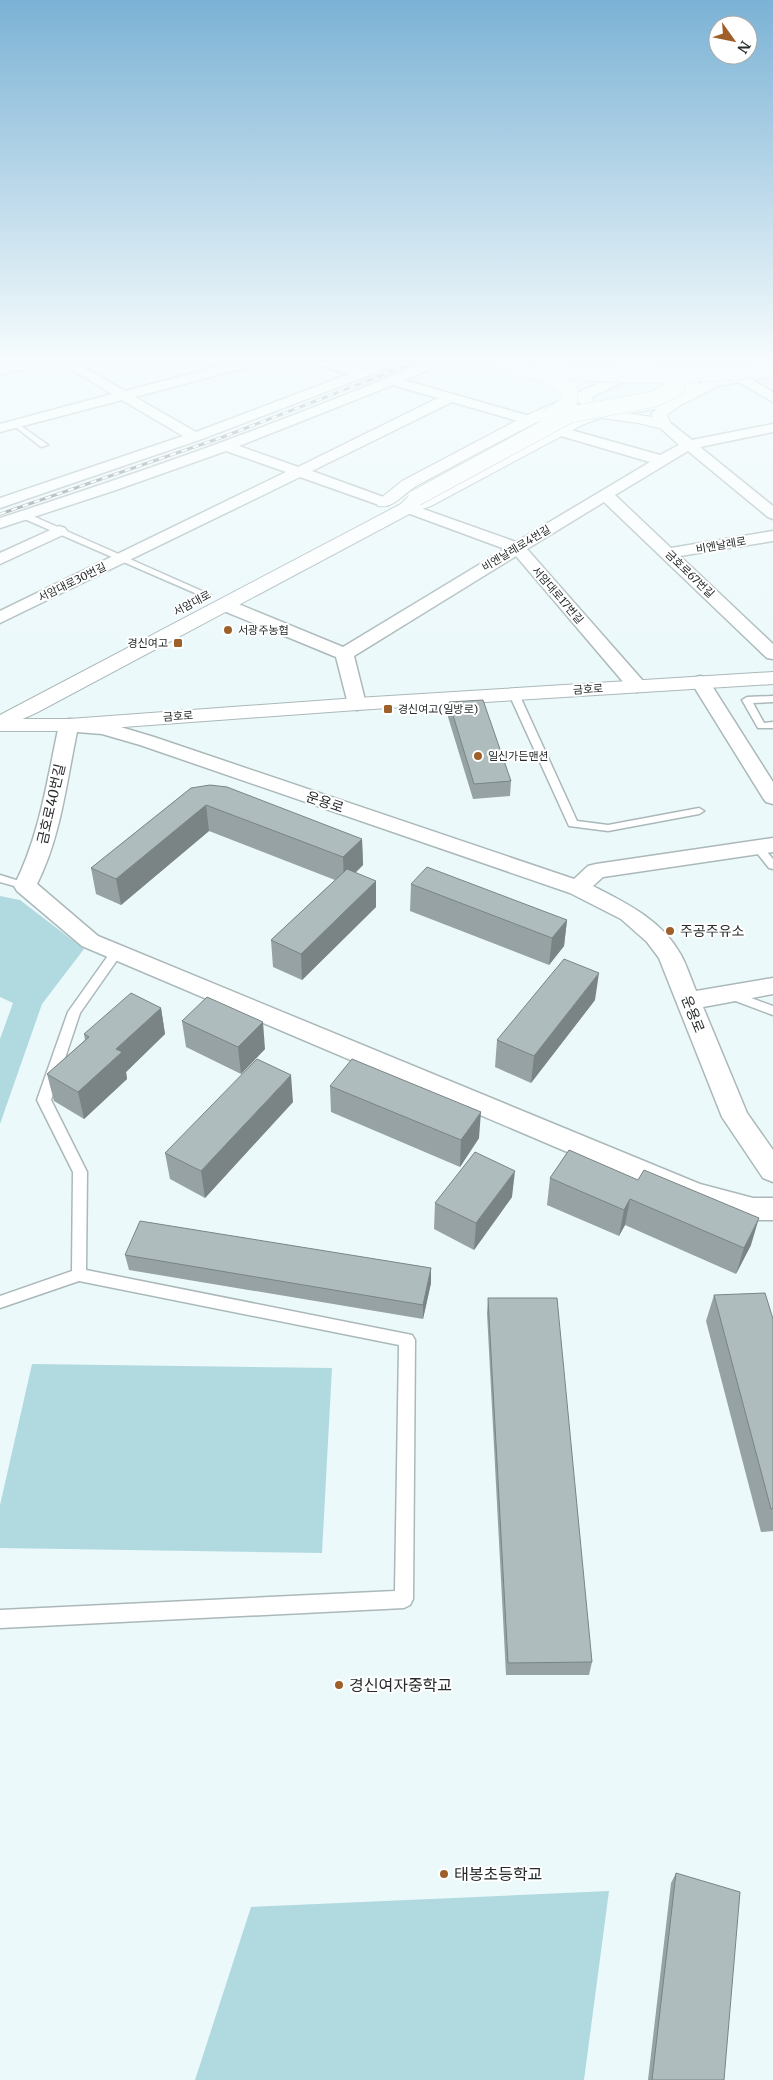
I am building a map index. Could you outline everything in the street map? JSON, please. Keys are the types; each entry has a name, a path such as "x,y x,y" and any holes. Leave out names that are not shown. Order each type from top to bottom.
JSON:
{"main road":[{"name":"서암대로","path":"139,630 384,502 408,484 455,459"},
{"path":"409,500 478,459"},
{"path":"409,500 486,459"},
{"path":"409,500 425,502 506,459"},
{"name":"서암대로","path":"384,502 409,500"},
{"name":"서암대로","path":"0,724 225,604 409,500"},
{"name":"금호로","path":"0,724 69,725 357,704 773,678"}],"street":[{"path":"0,503 129,459"},
{"path":"0,523 188,459"},
{"path":"263,459 384,502"},
{"name":"서암대로30번길","path":"0,618 326,459"},
{"path":"708,459 773,514"},
{"name":"비엔날레로4번길","path":"344,654 606,495 660,460"},
{"name":"금호로67번길","path":"606,495 773,654"},
{"name":"서암대로17번길","path":"409,500 517,548 637,686"},
{"path":"0,559 60,531"},
{"name":"비엔날레로","path":"669,554 773,536"},
{"name":"서암대로","path":"225,604 344,654"},
{"path":"344,654 357,704"},
{"path":"700,682 773,798"},
{"name":"금호로40번길","path":"25,886 33,872 50,822 69,725"},
{"name":"운용로","path":"69,725 104,728 147,741 578,888 629,914 654,937 670,956 735,1117 773,1171"},
{"path":"578,888 596,871 766,846"},
{"path":"25,886 90,941 116,953 695,1194 753,1209 773,1210"},
{"path":"687,1001 773,986"}],"lane":[{"name":"서암대로30번길","path":"22,516 207,595"},
{"path":"514,694 573,824 608,828 699,811"},
{"path":"773,699 747,700 761,726 773,725"},
{"path":"766,846 773,866"},
{"path":"0,878 25,886"},
{"path":"79,1275 80,1172 44,1100 74,1012 116,953"},
{"path":"728,993 773,1011"},
{"path":"0,1302 79,1275 407,1340 404,1599 0,1619"}],"shaded area":[{"path":"0,896 20,900 84,949 42,1004 0,1124 0,1039 13,1003 0,997"},
{"path":"32,1364 332,1368 322,1553 0,1548 0,1505"},
{"path":"609,1891 584,2080 195,2080 251,1907"}],"building":[{"name":"일신가든맨션","path":"483,700 511,781 474,784 449,702"},
{"path":"210,785 227,787 362,839 343,857 206,805 116,879 91,868 191,788"},
{"path":"427,867 567,920 552,938 411,884"},
{"path":"347,869 376,881 301,954 271,940"},
{"path":"564,959 599,973 534,1056 497,1040"},
{"path":"131,993 161,1008 116,1049 122,1052 78,1092 47,1074 89,1037 84,1034"},
{"path":"207,997 263,1022 238,1047 182,1021"},
{"path":"257,1059 291,1075 201,1171 165,1153"},
{"path":"352,1059 481,1112 461,1140 330,1086"},
{"path":"569,1150 638,1180 644,1170 759,1218 744,1248 630,1199 624,1210 550,1178"},
{"path":"475,1152 515,1171 476,1223 435,1203"},
{"path":"140,1221 431,1268 423,1305 125,1255"},
{"path":"765,1293 773,1319 773,1508 771,1509 714,1295"},
{"path":"488,1298 557,1298 592,1662 508,1663"},
{"path":"676,1873 740,1892 724,2080 652,2080"}],"railway":[{"path":"0,514 159,459"}],"place":[{"name":"서광주농협","path":"228,630"},
{"name":"경신여고","path":"178,643"},
{"name":"경신여고(일방로)","path":"388,709"},
{"name":"일신가든맨션","path":"478,756"},
{"name":"주공주유소","path":"670,931"},
{"name":"경신여자중학교","path":"339,1685"},
{"name":"태봉초등학교","path":"444,1874"}]}
